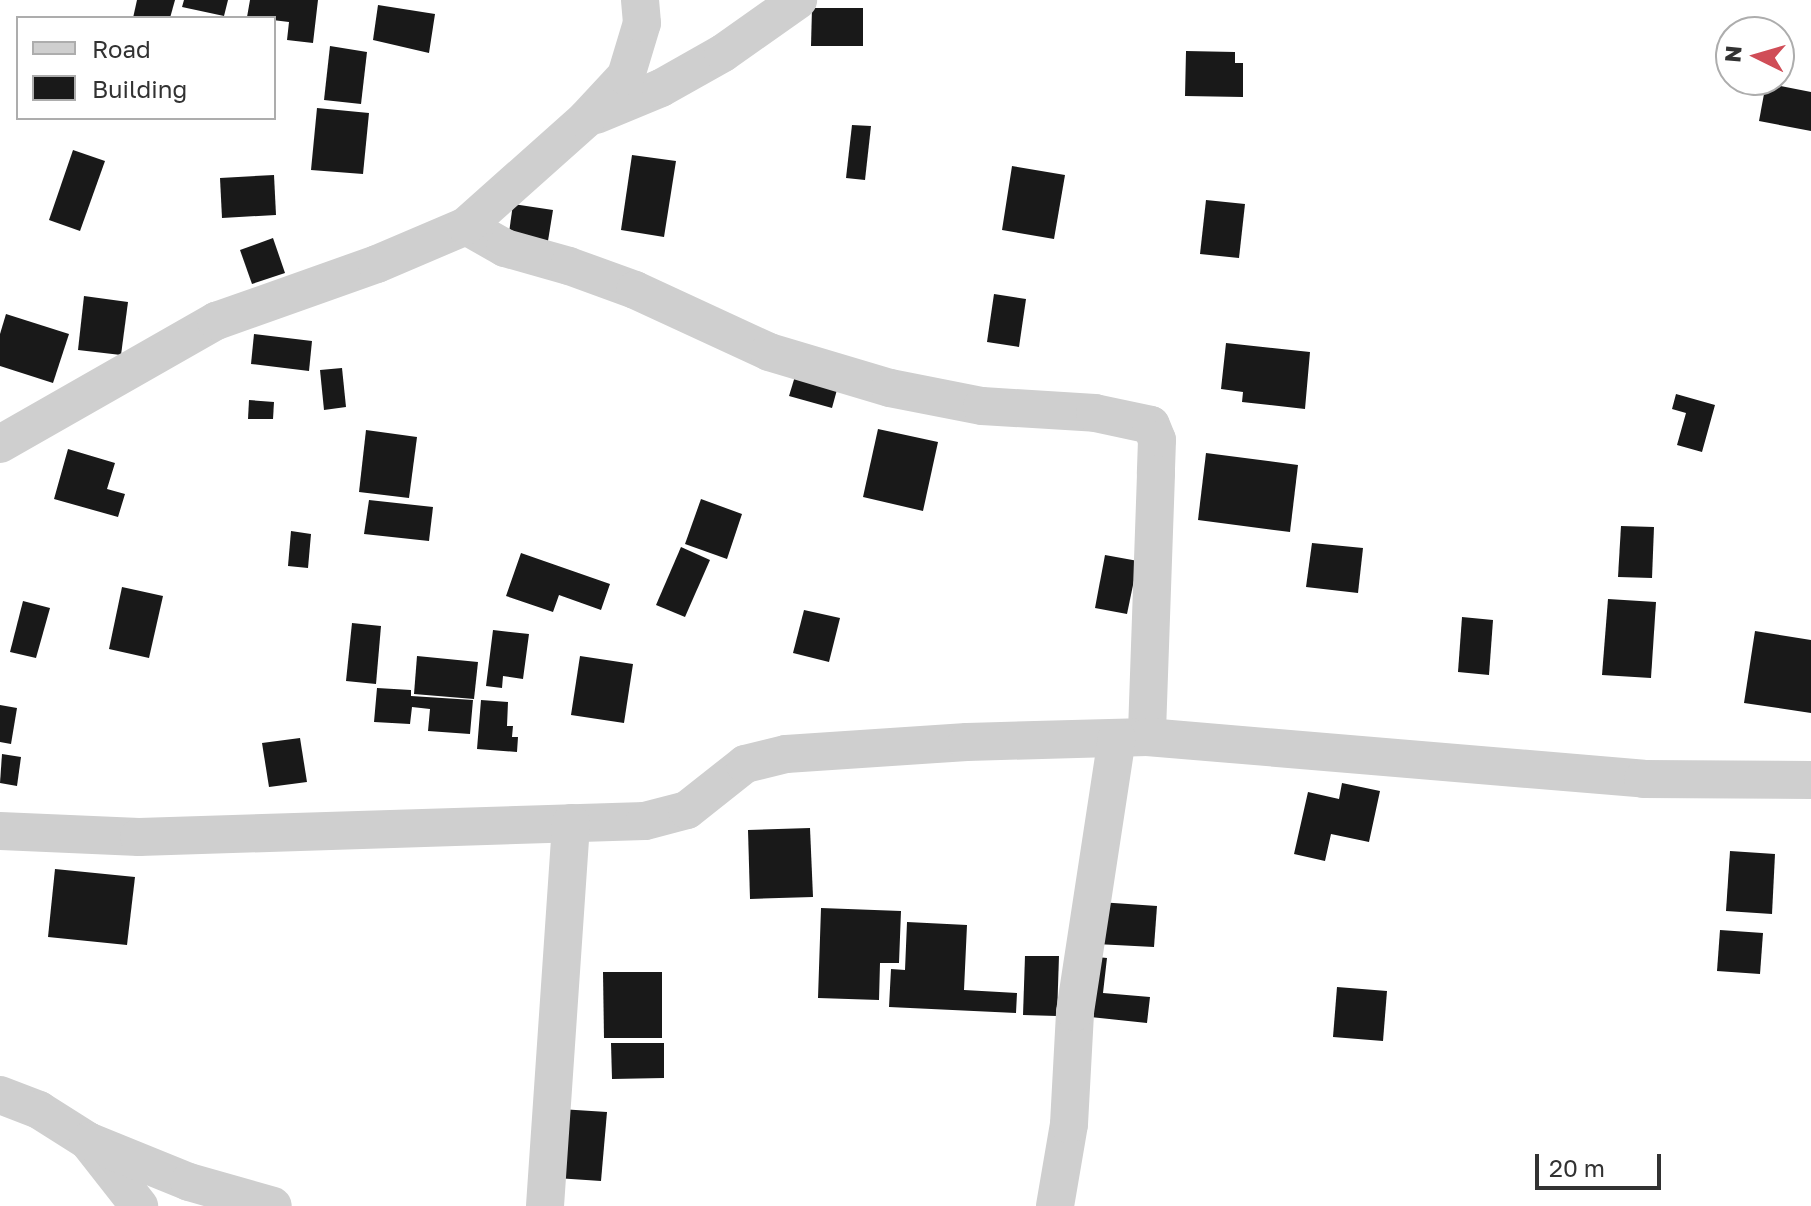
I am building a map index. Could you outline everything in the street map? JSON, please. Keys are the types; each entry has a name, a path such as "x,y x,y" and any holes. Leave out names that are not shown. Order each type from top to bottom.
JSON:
{"street":[{"path":"0,444 216,321 377,264 466,226 586,119 626,76 642,23 640,0"},
{"path":"586,119 661,88 723,53 798,0"},
{"path":"466,226 505,248 569,266 635,290 769,352 890,388 982,406 1095,413 1151,425 1157,440 1156,474 1132,738 1075,1012 1069,1124 1055,1206"},
{"path":"0,831 139,837 645,821 687,810 745,764 786,754 967,742 1132,738 1643,779 1811,780"},
{"path":"545,1206 571,823"},
{"path":"0,1095 39,1110 88,1141 189,1182 273,1206"},
{"path":"88,1141 127,1198"}],"building":[{"path":"137,0 175,0 171,16 133,16"},
{"path":"184,0 228,0 224,16 182,7"},
{"path":"250,0 318,0 313,43 287,40 289,22 276,20 276,16 247,16"},
{"path":"378,5 435,14 429,53 373,40"},
{"path":"812,8 863,8 863,46 811,46"},
{"path":"330,46 367,52 361,104 324,100"},
{"path":"1186,51 1235,52 1235,63 1243,63 1243,97 1185,96"},
{"path":"1795,89 1811,92 1811,131 1759,121 1764,96 1795,96"},
{"path":"317,108 369,113 363,174 311,170"},
{"path":"852,125 871,126 865,180 846,178"},
{"path":"73,150 105,161 80,231 49,220"},
{"path":"632,155 676,161 664,237 621,230"},
{"path":"1012,166 1065,175 1054,239 1002,230"},
{"path":"274,175 276,215 222,218 220,178"},
{"path":"1206,200 1245,204 1239,258 1200,254"},
{"path":"513,204 553,210 547,247 508,240"},
{"path":"273,238 285,273 252,284 240,250"},
{"path":"994,294 1026,299 1019,347 987,342"},
{"path":"84,296 128,302 121,355 78,350"},
{"path":"6,314 69,334 53,383 0,366 0,334"},
{"path":"254,334 312,341 309,371 251,364"},
{"path":"1226,343 1310,352 1305,409 1242,402 1243,392 1221,389"},
{"path":"342,368 346,407 324,410 320,370"},
{"path":"796,373 838,386 832,408 789,396"},
{"path":"1676,394 1715,405 1702,452 1677,445 1686,413 1672,409"},
{"path":"249,400 274,402 273,419 248,419"},
{"path":"878,429 938,442 923,511 863,497"},
{"path":"366,430 417,437 409,498 359,492"},
{"path":"68,449 115,463 107,489 125,494 118,517 54,499"},
{"path":"1206,453 1298,465 1290,532 1198,520"},
{"path":"701,499 742,514 727,559 685,544"},
{"path":"369,500 433,507 429,541 364,534"},
{"path":"1621,526 1654,527 1652,578 1618,577"},
{"path":"291,531 311,534 308,568 288,566"},
{"path":"1312,543 1363,548 1358,593 1306,587"},
{"path":"681,547 710,560 685,617 656,605"},
{"path":"521,553 610,584 601,610 559,595 553,612 506,596"},
{"path":"1105,555 1138,561 1127,614 1095,608"},
{"path":"122,587 163,596 149,658 109,649"},
{"path":"1608,599 1656,602 1651,678 1602,675"},
{"path":"23,601 50,608 36,658 10,652"},
{"path":"804,610 840,618 829,662 793,653"},
{"path":"1462,617 1493,620 1489,675 1458,672"},
{"path":"352,623 381,626 376,684 346,681"},
{"path":"493,630 529,634 523,679 503,676 502,688 486,686"},
{"path":"1755,631 1811,640 1811,713 1744,703"},
{"path":"417,656 478,662 474,699 414,694"},
{"path":"580,656 633,664 624,723 571,715"},
{"path":"377,688 411,690 411,696 473,700 470,734 428,731 430,709 412,707 410,724 374,722"},
{"path":"481,700 508,702 507,726 513,726 512,737 518,737 517,752 477,749"},
{"path":"0,705 17,708 11,744 0,742"},
{"path":"300,738 307,782 269,787 262,743"},
{"path":"2,754 21,757 17,786 0,783"},
{"path":"1342,783 1380,791 1369,842 1331,834 1325,861 1294,854 1308,792 1339,799"},
{"path":"810,828 813,897 750,899 748,830"},
{"path":"1730,851 1775,854 1772,914 1726,911"},
{"path":"55,869 135,877 127,945 48,937"},
{"path":"1099,902 1157,906 1154,947 1096,944"},
{"path":"821,908 901,911 899,963 880,963 879,1000 818,998"},
{"path":"907,922 967,925 964,990 1017,993 1016,1013 889,1007 891,969 905,970"},
{"path":"1720,930 1763,933 1760,974 1717,971"},
{"path":"1025,956 1059,956 1057,1016 1023,1015"},
{"path":"1087,956 1107,958 1103,993 1150,997 1147,1023 1081,1016"},
{"path":"603,972 662,972 662,1038 604,1038"},
{"path":"1337,987 1387,991 1383,1041 1333,1037"},
{"path":"611,1043 664,1043 664,1078 612,1079"},
{"path":"560,1109 607,1112 601,1181 556,1178"}]}
